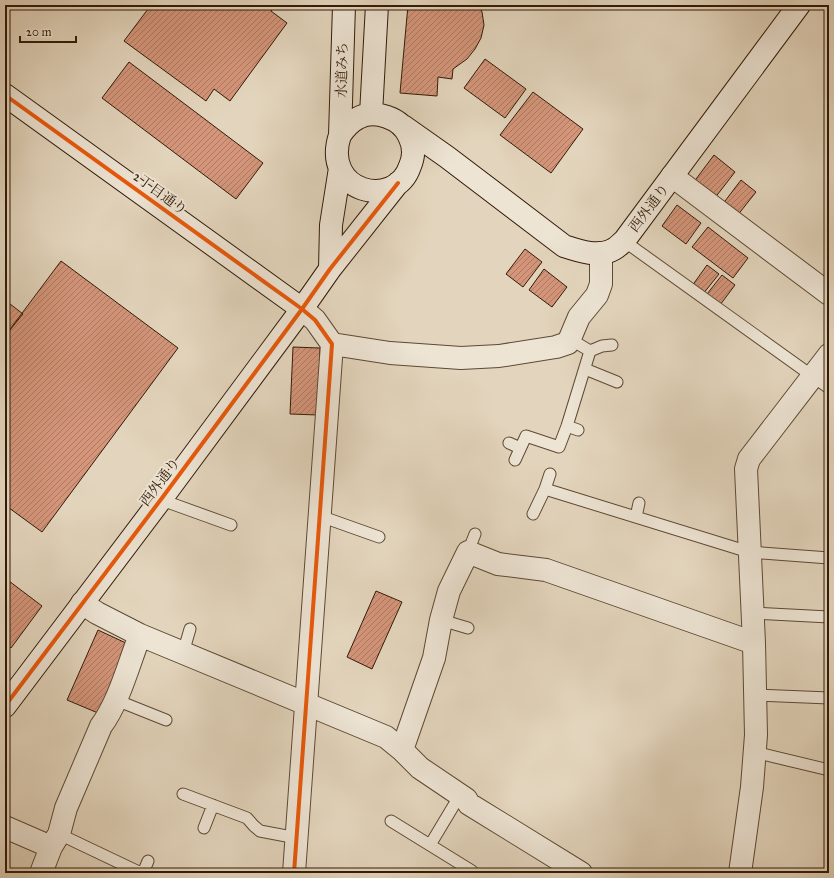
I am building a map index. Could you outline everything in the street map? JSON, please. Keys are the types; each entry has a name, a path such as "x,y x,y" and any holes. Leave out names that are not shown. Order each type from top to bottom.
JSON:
{"street":[{"name":"水道みち","path":"340,135 344,5"},
{"path":"371,114 377,5"},
{"name":"西外通り","path":"403,126 447,157 564,246 583,252 601,253 614,249 624,241 800,5"},
{"name":"2丁目通り","path":"5,95 302,309 315,320 332,344"},
{"path":"371,114 388,117 403,126 410,137 413,148 412,160 407,173 398,183 388,189 377,191 365,190 355,185 346,178 336,157 340,135 348,125 358,118 371,114"},
{"path":"412,160 447,157"},
{"path":"330,269 331,225 340,168"},
{"path":"672,176 829,294"},
{"name":"西外通り","path":"5,706 162,498 330,269 398,183"},
{"path":"294,873 332,344 390,354 461,358 499,356 556,347 568,343 579,317 597,295 601,284 601,253"},
{"path":"740,873 752,787 756,735 754,643 746,469 749,459 821,382 829,355"},
{"path":"402,750 434,658 441,620 450,591 471,543 498,564 546,570 754,643"},
{"path":"82,603 97,613 140,635 386,737 420,768 466,799 470,804 580,873"},
{"path":"41,873 55,840 66,808 102,726 116,700 140,635"},
{"path":"5,827 55,840"}],"lane":[{"path":"624,241 821,382"},
{"path":"570,339 590,351"},
{"path":"590,351 602,346 612,345"},
{"path":"515,460 526,436 558,446 567,426 590,351"},
{"path":"585,369 617,382"},
{"path":"567,426 578,430"},
{"path":"509,443 520,448"},
{"path":"533,514 545,489 550,474"},
{"path":"545,489 749,552 829,558"},
{"path":"162,498 170,503 231,525"},
{"path":"636,517 639,503"},
{"path":"320,516 379,537"},
{"path":"752,613 829,618"},
{"path":"441,620 468,628"},
{"path":"183,653 190,629"},
{"path":"754,695 829,698"},
{"path":"116,700 166,720"},
{"path":"754,752 829,770"},
{"path":"183,794 247,818 260,831 297,838"},
{"path":"430,845 460,795"},
{"path":"204,828 213,806"},
{"path":"391,821 472,871"},
{"path":"55,840 142,873 148,861"}],"building":[{"path":"151,5 275,5 271,11 287,23 230,101 214,89 206,101 124,41"},
{"path":"408,5 479,5 482,12 484,25 481,38 467,59 453,69 452,79 438,77 437,96 400,93"},
{"path":"485,59 526,89 505,118 464,88"},
{"path":"129,62 263,163 236,199 102,98"},
{"path":"533,92 583,129 551,173 500,135"},
{"path":"714,155 735,172 714,199 693,183"},
{"path":"741,180 756,192 737,216 722,205"},
{"path":"677,205 701,223 686,244 662,226"},
{"path":"708,227 748,258 733,278 692,247"},
{"path":"525,249 542,262 523,287 506,274"},
{"path":"61,261 178,348 42,532 5,505 5,336"},
{"path":"707,265 719,274 703,294 692,286"},
{"path":"544,269 567,287 552,307 529,290"},
{"path":"722,275 735,285 720,305 707,294"},
{"path":"5,300 23,314 5,336"},
{"path":"293,347 320,348 318,415 290,414"},
{"path":"5,578 42,606 11,648 5,644"},
{"path":"376,591 402,602 372,669 347,657"},
{"path":"98,630 128,644 98,713 67,700"}],"cycle path":[{"path":"5,95 302,309 315,320 332,344 294,873"},
{"path":"5,706 162,498 330,269 398,183"}]}
